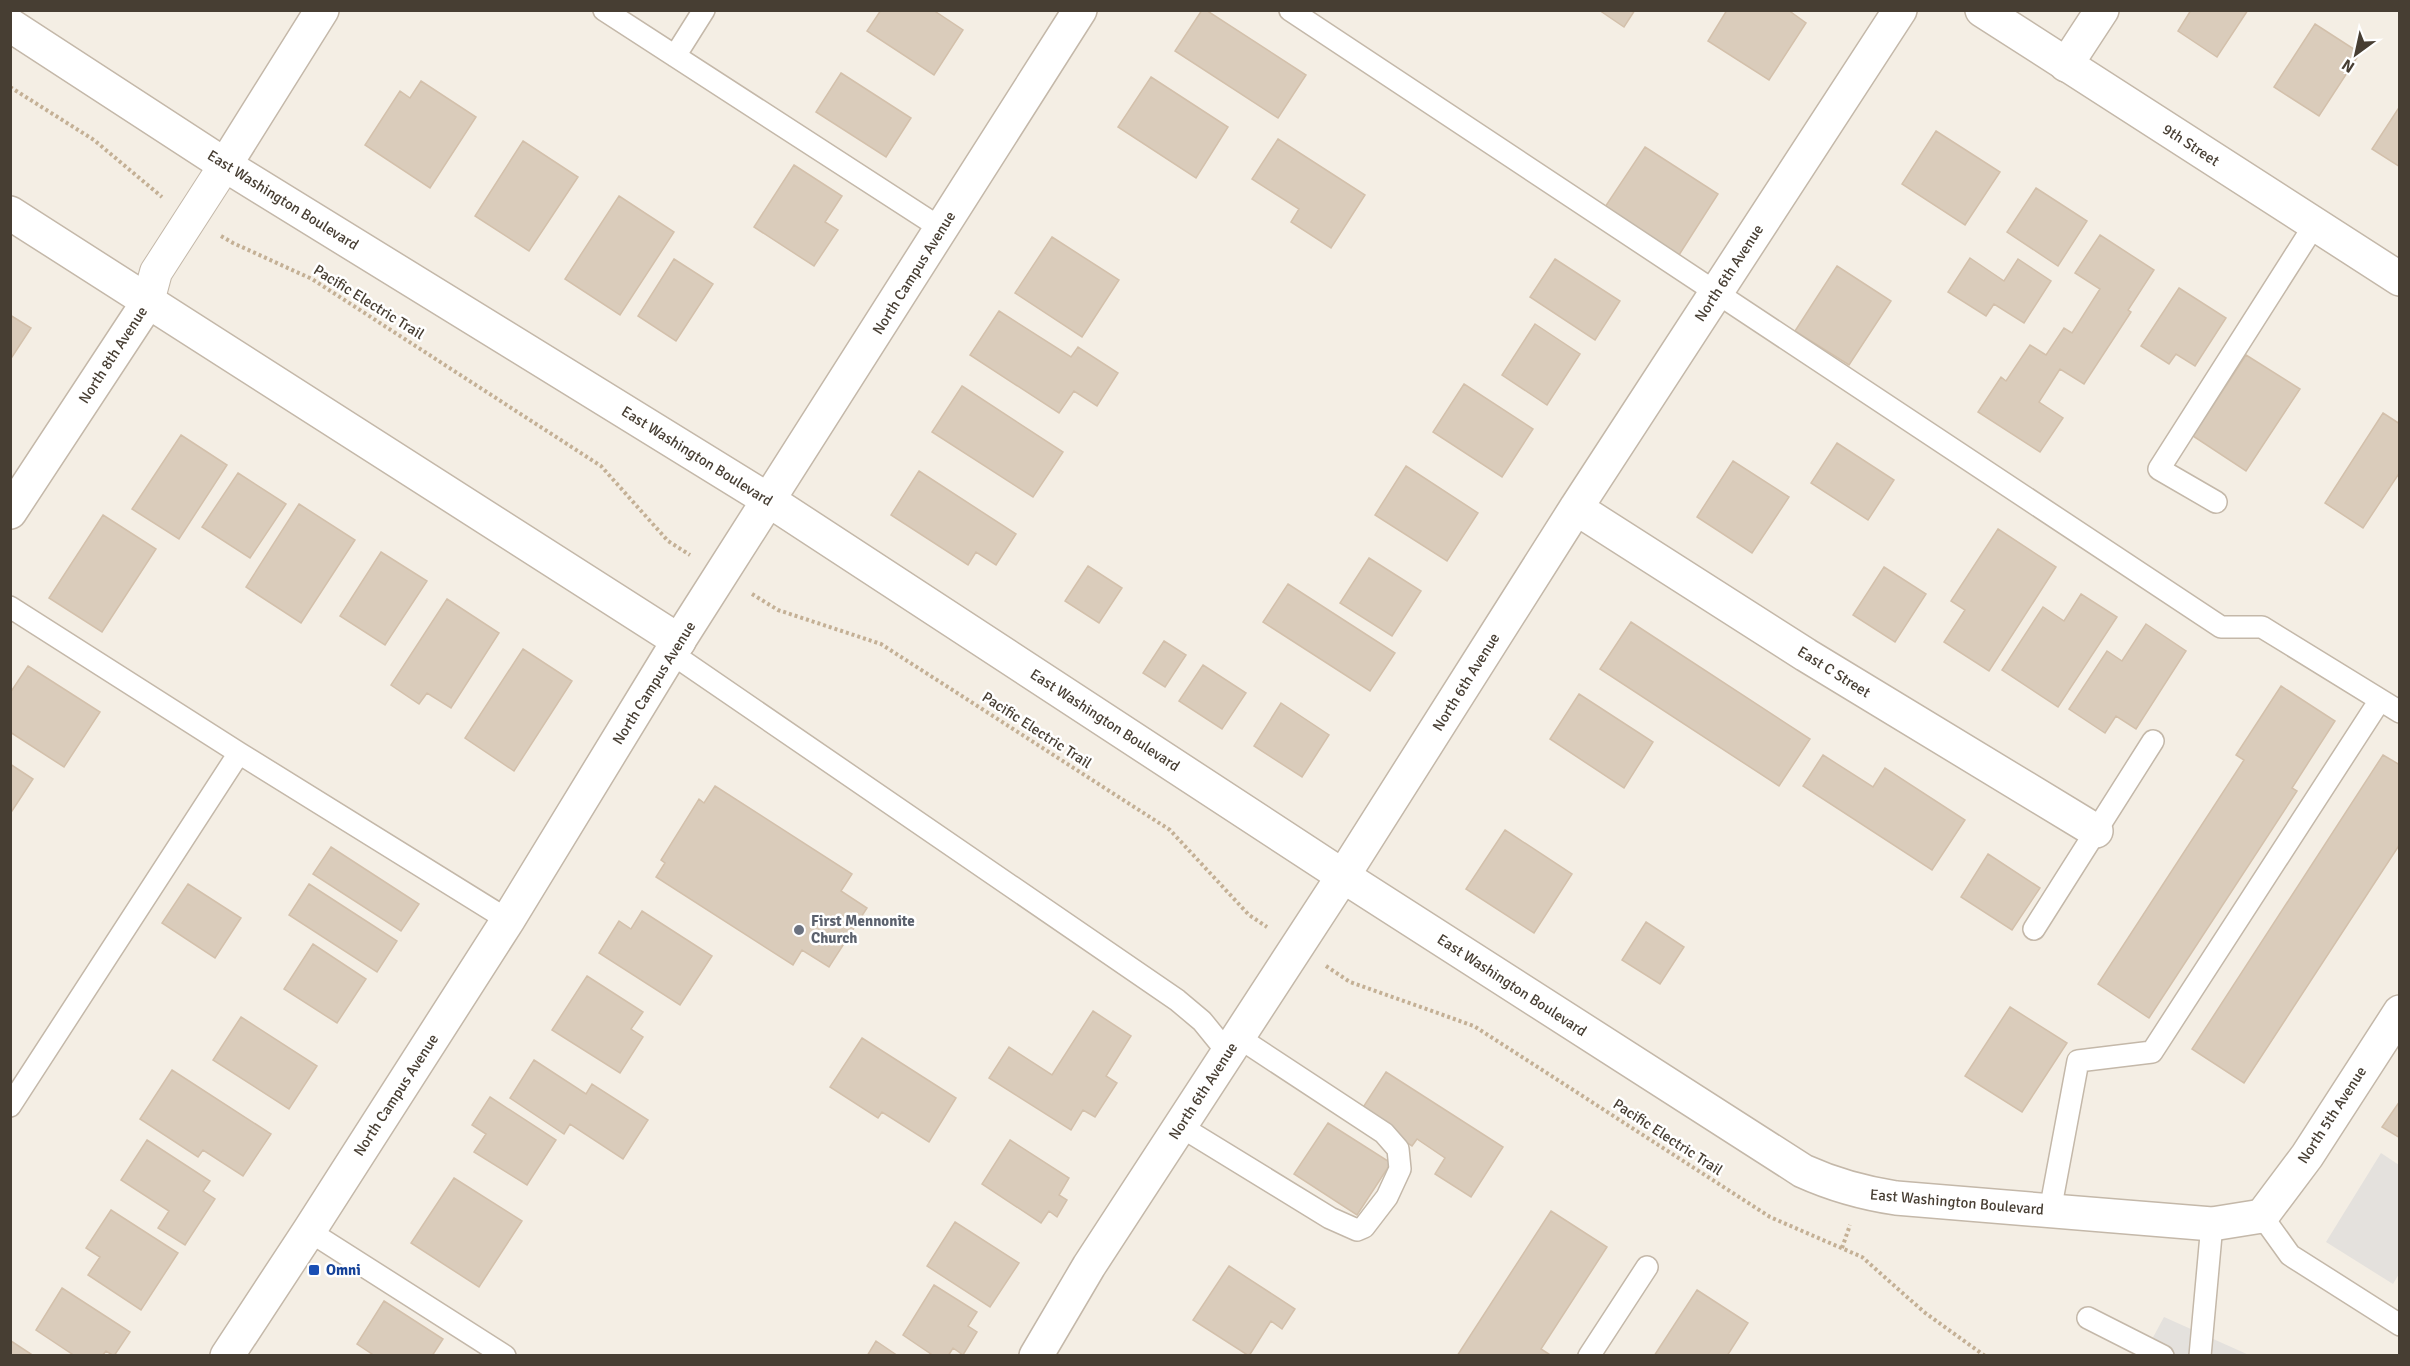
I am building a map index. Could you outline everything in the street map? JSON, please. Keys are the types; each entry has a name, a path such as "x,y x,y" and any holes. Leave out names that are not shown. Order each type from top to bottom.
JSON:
{"street":[{"name":"North 8th Avenue","path":"10,512 148,302 156,272 322,10"},
{"name":"North Campus Avenue","path":"227,1356 508,920 675,647 770,501 1080,10"},
{"name":"North 6th Avenue","path":"1036,1356 1089,1266 1343,876 1576,508 1900,10"},
{"name":"9th Street","path":"1982,10 2400,279"},
{"path":"2066,65 2102,10"},
{"name":"East Washington Boulevard","path":"10,26 225,165 770,501 1343,876 1803,1171 1831,1184 1860,1193 1896,1198 2211,1224 2262,1216"},
{"path":"10,213 675,647"},
{"name":"East C Street","path":"1576,508 1806,655 2096,831"},
{"name":"North 5th Avenue","path":"2262,1216 2307,1156 2400,1012"}],"lane":[{"path":"604,10 942,229"},
{"path":"675,56 704,10"},
{"path":"1290,10 2221,627 2262,627 2400,712"},
{"path":"2216,502 2159,469 2315,224"},
{"path":"10,607 508,920"},
{"path":"675,647 1177,1000 1233,1045 1384,1133 1398,1149 1400,1169 1387,1197 1364,1227 1357,1230 1330,1218 1180,1126"},
{"path":"2050,1211 2078,1061 2152,1052 2380,700"},
{"path":"2034,929 2153,741"},
{"path":"10,1106 239,753"},
{"path":"2262,1216 2290,1255 2400,1325"},
{"path":"2200,1356 2211,1224"},
{"path":"309,1231 505,1356"},
{"path":"1589,1356 1647,1267"},
{"path":"2088,1318 2163,1356"}],"path":[{"name":"Pacific Electric Trail","path":"10,87 94,140 153,191 192,217 233,243 312,279 601,466 668,541 698,560"},
{"name":"Pacific Electric Trail","path":"751,593 778,610 881,644 1160,823 1170,830 1249,915 1272,930"},
{"name":"Pacific Electric Trail","path":"1323,964 1350,982 1474,1026 1770,1217 1862,1257 1924,1312 1985,1356"}],"shaded area":[{"path":"2381,1153 2399,1165 2399,1274 2393,1284 2326,1242"},
{"path":"2164,1317 2249,1355 2143,1356"}],"building":[{"path":"881,10 933,10 963,30 934,75 867,31"},
{"path":"1202,10 1206,10 1306,75 1278,118 1175,51"},
{"path":"1599,10 1635,10 1624,27"},
{"path":"1727,10 1788,10 1806,23 1769,80 1708,41"},
{"path":"2191,10 2248,10 2217,57 2178,31"},
{"path":"2315,24 2360,53 2319,116 2274,87"},
{"path":"841,73 911,118 886,157 816,112"},
{"path":"1151,77 1228,127 1196,178 1118,127"},
{"path":"421,81 476,117 430,188 365,145 400,91 410,98"},
{"path":"2400,106 2400,167 2372,149"},
{"path":"1936,131 2000,172 1965,225 1902,184"},
{"path":"1278,139 1365,195 1331,248 1291,222 1299,209 1252,179"},
{"path":"523,141 578,177 529,251 475,216"},
{"path":"1645,147 1718,194 1679,255 1605,207"},
{"path":"794,165 842,196 825,222 838,230 814,266 754,227"},
{"path":"2036,188 2087,221 2058,266 2007,232"},
{"path":"619,196 674,232 620,315 565,279"},
{"path":"2100,235 2154,270 2128,310 2131,312 2084,384 2060,369 2039,402 2063,418 2040,452 1978,412 2001,377 2006,381 2030,345 2046,355 2064,328 2072,333 2100,289 2075,273"},
{"path":"1052,237 1119,280 1082,337 1015,293"},
{"path":"1970,258 2004,281 2018,259 2051,281 2024,323 1994,304 1986,316 1948,292"},
{"path":"674,259 713,284 676,341 638,316"},
{"path":"1555,259 1620,301 1595,340 1530,297"},
{"path":"1837,266 1891,301 1849,365 1795,331"},
{"path":"2179,288 2226,318 2195,366 2176,354 2169,364 2141,346"},
{"path":"999,311 1071,357 1078,347 1118,373 1097,406 1074,391 1059,413 970,355"},
{"path":"10,315 31,328 10,360"},
{"path":"1535,324 1580,354 1547,405 1502,375"},
{"path":"2246,355 2300,389 2246,471 2193,436"},
{"path":"1464,384 1533,429 1502,477 1433,432"},
{"path":"962,386 1063,452 1033,497 932,432"},
{"path":"2383,413 2400,424 2400,472 2363,528 2325,503"},
{"path":"181,435 227,465 179,539 132,509"},
{"path":"1837,443 1894,480 1868,520 1811,483"},
{"path":"1733,461 1789,497 1752,553 1697,517"},
{"path":"1406,466 1478,513 1447,561 1375,515"},
{"path":"919,471 1016,534 996,565 976,552 968,565 891,515"},
{"path":"238,473 286,504 250,558 202,527"},
{"path":"299,504 355,540 301,623 246,587"},
{"path":"103,515 156,549 102,632 49,598"},
{"path":"1998,529 2056,567 1989,671 1944,642 1965,610 1951,601"},
{"path":"381,552 427,581 385,645 340,616"},
{"path":"1369,558 1421,591 1392,636 1340,603"},
{"path":"1088,566 1122,588 1099,623 1065,601"},
{"path":"1884,567 1926,594 1895,642 1853,615"},
{"path":"1288,584 1395,653 1370,691 1263,622"},
{"path":"2081,594 2117,617 2058,707 2002,670 2043,607 2064,621"},
{"path":"447,599 499,633 451,708 427,693 419,704 391,685"},
{"path":"1631,622 1810,739 1779,786 1600,669"},
{"path":"2146,624 2186,651 2136,729 2116,716 2105,733 2069,709 2107,651 2122,661"},
{"path":"1164,641 1186,655 1165,687 1143,673"},
{"path":"523,649 572,681 514,771 465,738"},
{"path":"1203,665 1246,693 1222,729 1179,701"},
{"path":"28,666 100,712 64,767 10,732 10,693"},
{"path":"2281,686 2335,721 2292,788 2297,791 2149,1018 2098,984 2244,760 2236,755"},
{"path":"1579,694 1653,742 1624,788 1550,739"},
{"path":"1281,703 1329,735 1302,777 1254,746"},
{"path":"1823,755 1873,787 1885,768 1965,820 1932,870 1803,786"},
{"path":"2383,755 2400,765 2400,844 2244,1083 2192,1049"},
{"path":"10,764 33,779 10,814"},
{"path":"715,786 852,874 841,891 867,908 829,967 802,950 793,965 656,877 665,863 661,860 699,799 704,803"},
{"path":"1505,830 1572,874 1534,933 1466,889"},
{"path":"331,847 419,904 401,931 313,874"},
{"path":"1988,854 2040,888 2012,930 1961,897"},
{"path":"188,884 241,918 215,958 162,923"},
{"path":"309,884 397,941 377,972 289,915"},
{"path":"642,911 712,956 680,1005 599,953 619,921 631,929"},
{"path":"1646,922 1684,947 1660,984 1622,960"},
{"path":"313,944 366,979 337,1023 284,989"},
{"path":"587,976 643,1012 631,1029 643,1037 620,1073 552,1030"},
{"path":"2010,1007 2067,1043 2022,1112 1965,1076"},
{"path":"1093,1011 1131,1036 1106,1076 1117,1083 1095,1117 1083,1110 1071,1130 989,1078 1009,1047 1052,1075"},
{"path":"241,1017 317,1066 289,1109 213,1060"},
{"path":"862,1038 956,1098 929,1142 882,1112 878,1118 830,1087"},
{"path":"534,1060 586,1094 592,1084 648,1120 623,1159 570,1124 564,1134 510,1098"},
{"path":"172,1070 271,1134 243,1176 203,1150 198,1157 140,1119"},
{"path":"1386,1072 1503,1147 1471,1197 1435,1174 1445,1158 1417,1139 1412,1146 1360,1112"},
{"path":"490,1097 556,1140 527,1185 474,1152 486,1134 472,1125"},
{"path":"2400,1101 2400,1138 2382,1127"},
{"path":"1328,1123 1391,1163 1357,1215 1294,1174"},
{"path":"147,1140 210,1181 203,1191 215,1199 185,1245 158,1228 169,1211 121,1180"},
{"path":"1010,1140 1069,1178 1059,1195 1067,1200 1057,1217 1049,1211 1041,1223 982,1184"},
{"path":"454,1178 522,1221 479,1287 411,1243"},
{"path":"111,1210 178,1253 141,1310 88,1275 100,1257 86,1248"},
{"path":"1551,1211 1607,1247 1541,1349 1552,1356 1457,1356"},
{"path":"955,1222 1019,1263 990,1307 927,1266"},
{"path":"1229,1266 1295,1309 1282,1329 1271,1321 1249,1356 1193,1320"},
{"path":"934,1285 977,1312 968,1326 977,1332 963,1355 953,1348 948,1356 934,1356 903,1335"},
{"path":"62,1288 130,1332 114,1356 106,1351 102,1356 75,1356 36,1330"},
{"path":"1697,1290 1748,1323 1727,1356 1654,1356"},
{"path":"384,1301 443,1339 432,1356 375,1356 357,1344"},
{"path":"11,1341 34,1356 10,1356"},
{"path":"876,1341 898,1356 867,1356"}],"place":[{"name":"First Mennonite Church","path":"799,930"},
{"name":"Omni","path":"314,1270"}]}
